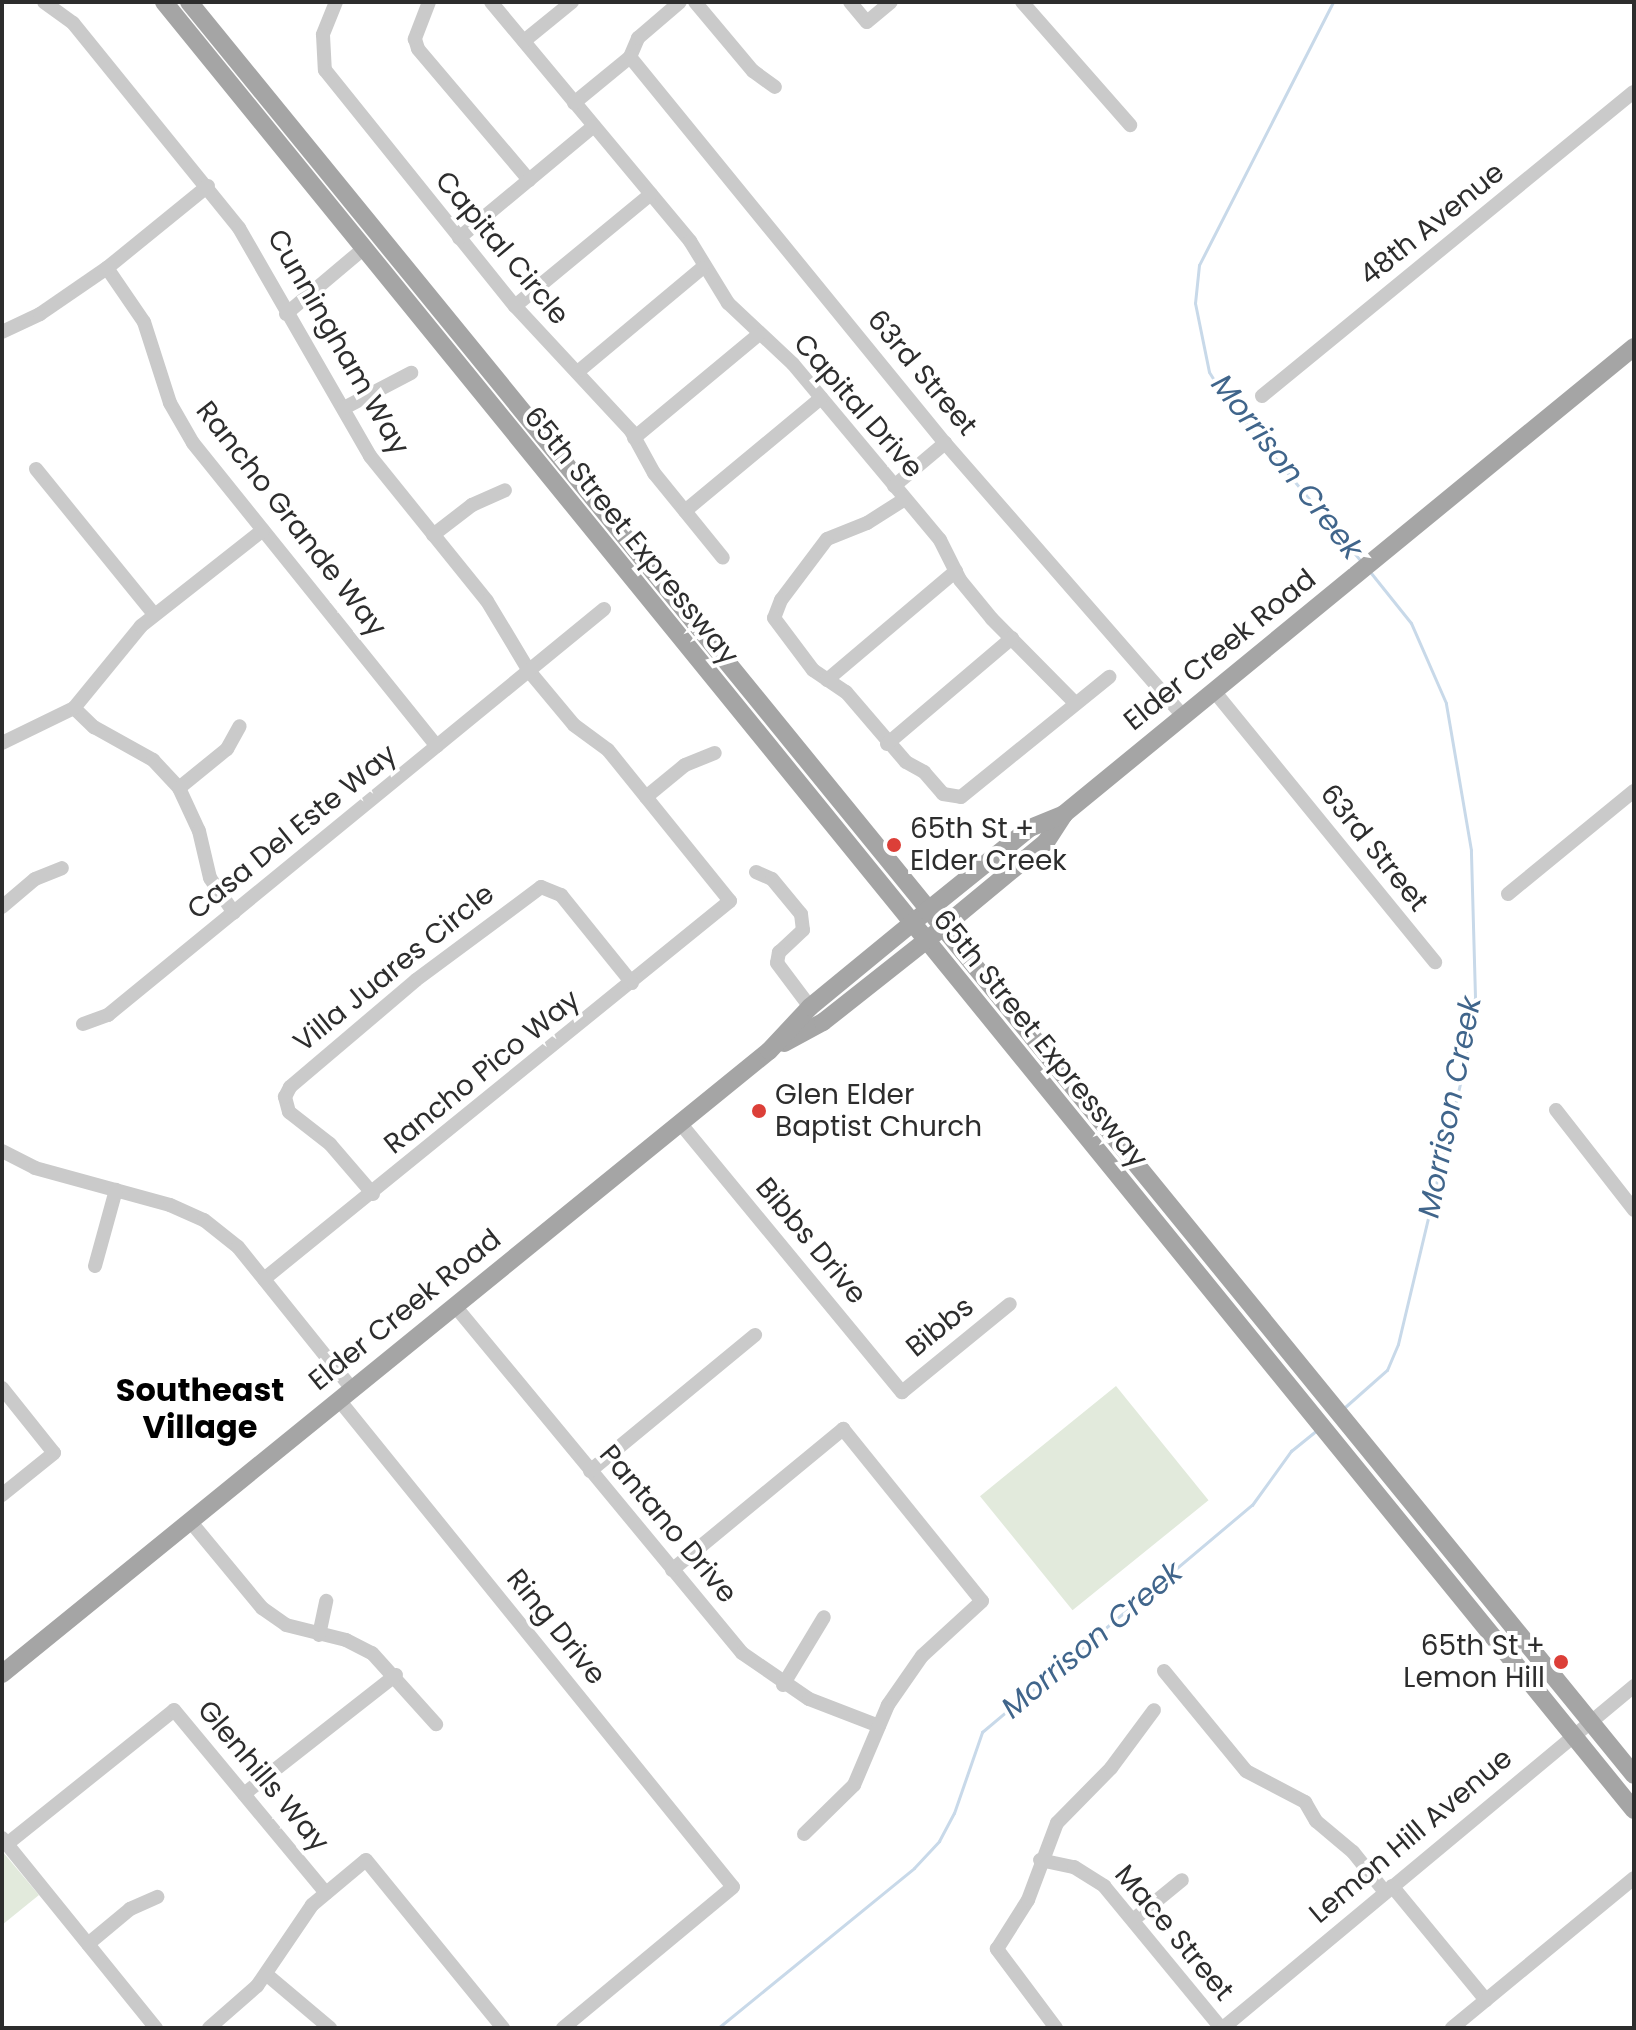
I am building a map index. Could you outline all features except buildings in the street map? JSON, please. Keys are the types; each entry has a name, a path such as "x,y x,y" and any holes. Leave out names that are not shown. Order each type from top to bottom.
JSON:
{"main road":[{"name":"65th Street Expressway","path":"164,2 910,925 1634,1810"},
{"name":"65th Street Expressway","path":"189,2 1634,1775"},
{"name":"Elder Creek Road","path":"2,1674 769,1051 810,1007 927,911 1030,828 1064,814 1634,347"},
{"name":"Elder Creek Road","path":"769,1051 823,1022 942,928 1046,842 1064,814"}],"street":[{"name":"Cunningham Way","path":"44,2 73,23 208,186 253,246 286,314 325,370 370,456 487,601 529,671 574,725 608,750 730,901"},
{"name":"Capital Circle","path":"336,2 323,35 325,70 515,306 552,349 580,370 634,438 654,473 723,558"},
{"path":"429,2 415,39 418,49 529,180"},
{"name":"Capital Drive","path":"491,2 690,241 702,268 758,335 787,357 940,540 956,571 1012,638 1075,703"},
{"path":"524,41 572,2"},
{"path":"574,103 630,57 638,38 680,2"},
{"path":"695,2 753,71 775,87"},
{"path":"850,2 867,22 891,2"},
{"path":"1022,2 1130,125"},
{"name":"63rd Street","path":"630,57 945,443 1183,716"},
{"name":"48th Avenue","path":"1262,396 1634,92"},
{"path":"459,238 594,126"},
{"path":"2,332 40,314 107,268 208,186"},
{"path":"515,306 651,194"},
{"path":"286,314 362,250"},
{"name":"Rancho Grande Way","path":"107,268 144,322 179,420 437,746"},
{"path":"580,370 702,268"},
{"path":"634,438 758,335"},
{"path":"344,408 411,373"},
{"path":"685,511 821,398"},
{"path":"894,486 945,443"},
{"path":"36,469 154,614"},
{"path":"433,535 472,505 505,490"},
{"path":"905,499 867,523 827,539 781,600 774,618 813,670 846,692 887,744 943,794 961,797 1109,677"},
{"path":"2,743 74,708 154,614 263,530"},
{"path":"827,680 956,571"},
{"name":"Casa Del Este Way","path":"83,1024 108,1015 604,609"},
{"path":"887,744 1012,638"},
{"name":"63rd Street","path":"1214,691 1435,962"},
{"path":"74,708 94,727 153,760 179,788 196,821 210,878 234,913"},
{"path":"179,788 227,749 240,726"},
{"path":"646,797 685,765 715,753"},
{"path":"1508,894 1634,791"},
{"path":"2,907 35,879 62,868"},
{"path":"756,872 772,879 801,914 803,930 779,952 777,963 810,1007"},
{"name":"Villa Juares Circle","path":"373,1194 330,1144 289,1112 285,1097 416,980 541,887 561,895 632,983"},
{"name":"Rancho Pico Way","path":"264,1279 373,1194 730,901"},
{"path":"1556,1110 1634,1210"},
{"name":"Bibbs Drive","path":"680,1123 902,1392"},
{"name":"Ring Drive","path":"2,1151 35,1168 116,1190 204,1220 238,1247 345,1394 733,1887 563,2028"},
{"path":"95,1266 116,1190"},
{"name":"Bibbs","path":"902,1392 1010,1304"},
{"name":"Pantano Drive","path":"455,1306 742,1653 783,1685 879,1726"},
{"path":"590,1471 755,1335"},
{"path":"2,1388 54,1453 2,1495"},
{"path":"672,1570 843,1429 982,1601 922,1656 879,1726 854,1785 804,1834"},
{"path":"190,1521 262,1608 286,1625 359,1646 396,1675 436,1724"},
{"path":"319,1635 326,1601"},
{"path":"783,1685 824,1617"},
{"path":"1164,1671 1246,1771 1305,1802 1316,1821 1353,1852 1486,2000"},
{"path":"244,1794 396,1675"},
{"name":"Lemon Hill Avenue","path":"1222,2028 1634,1686"},
{"name":"Glenhills Way","path":"4,1841 174,1710 326,1893"},
{"path":"1056,2028 997,1949 1028,1900 1040,1860 1065,1812 1111,1768 1154,1710"},
{"path":"4,1841 156,2028"},
{"path":"209,2028 266,1974 299,1920 366,1860 503,2028"},
{"name":"Mace Street","path":"1040,1860 1090,1875 1133,1920 1222,2028"},
{"path":"1452,2028 1634,1878"},
{"path":"1133,1920 1182,1880"},
{"path":"88,1944 130,1909 157,1897"},
{"path":"266,1974 330,2028"}],"shaded area":[{"path":"1116,1386 1209,1500 1073,1610 980,1496"},
{"path":"2,1851 39,1895 2,1925"}],"waterway":[{"name":"Morrison Creek","path":"1333,2 1199,265 1195,303 1209,372 1225,398 1361,561"},
{"name":"Morrison Creek","path":"1345,1407 1387,1370 1398,1344 1463,1072 1475,997 1471,850 1446,703 1411,623 1371,573"},
{"name":"Morrison Creek","path":"718,2028 914,1868 939,1841 954,1813 982,1732 1252,1505 1291,1451 1317,1430"}],"place":[{"name":"65th St + Elder Creek","path":"894,845"},
{"name":"Glen Elder Baptist Church","path":"759,1111"},
{"name":"65th St + Lemon Hill","path":"1561,1662"}],"district":[{"name":"Southeast Village","path":"200,1410"}]}
